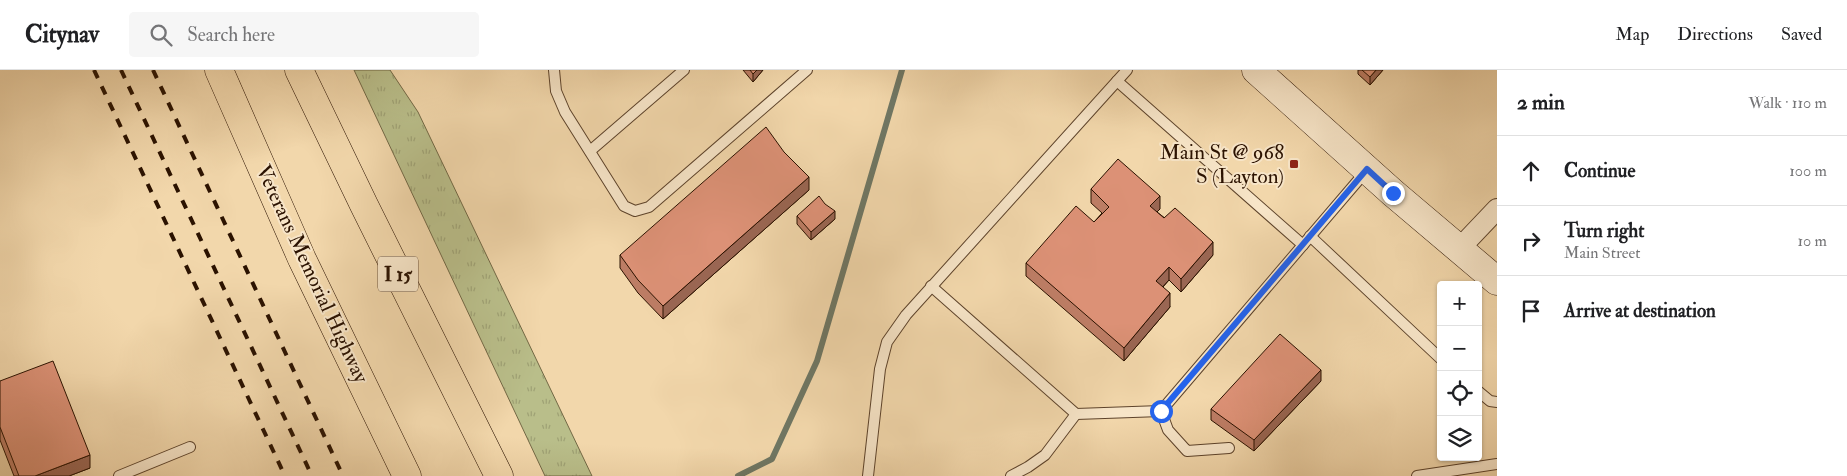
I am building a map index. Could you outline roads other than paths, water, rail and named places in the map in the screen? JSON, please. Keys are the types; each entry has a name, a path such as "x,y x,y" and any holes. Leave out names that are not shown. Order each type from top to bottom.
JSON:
{"highway":[{"name":"Veterans Memorial Highway","path":"219,70 302,259 408,476"},
{"name":"I 15","path":"300,70 368,214 499,476"}],"main road":[{"path":"1256,70 1497,281"}],"street":[{"path":"1459,249 1497,209"}],"lane":[{"path":"554,70 556,91 565,112 624,206 635,211 649,207 807,70"},
{"path":"590,151 684,70"},
{"path":"868,476 880,369 886,342 931,286 1127,70"},
{"path":"1117,81 1303,245"},
{"path":"931,286 1076,414 1161,411 1367,169"},
{"path":"1310,236 1437,355"},
{"path":"1482,394 1490,401 1497,402"},
{"path":"1161,411 1168,430 1187,451 1229,448"},
{"path":"1011,476 1028,467 1044,455 1076,414"},
{"path":"120,476 190,447"},
{"path":"1417,476 1497,464"}],"waterway":[{"path":"738,476 772,459 817,361 902,70"}],"railway":[{"path":"94,70 285,476"},
{"path":"121,70 312,476"},
{"path":"153,70 343,476"}],"place":[{"name":"Main St @ 968 S (Layton)","path":"1294,164"}]}
